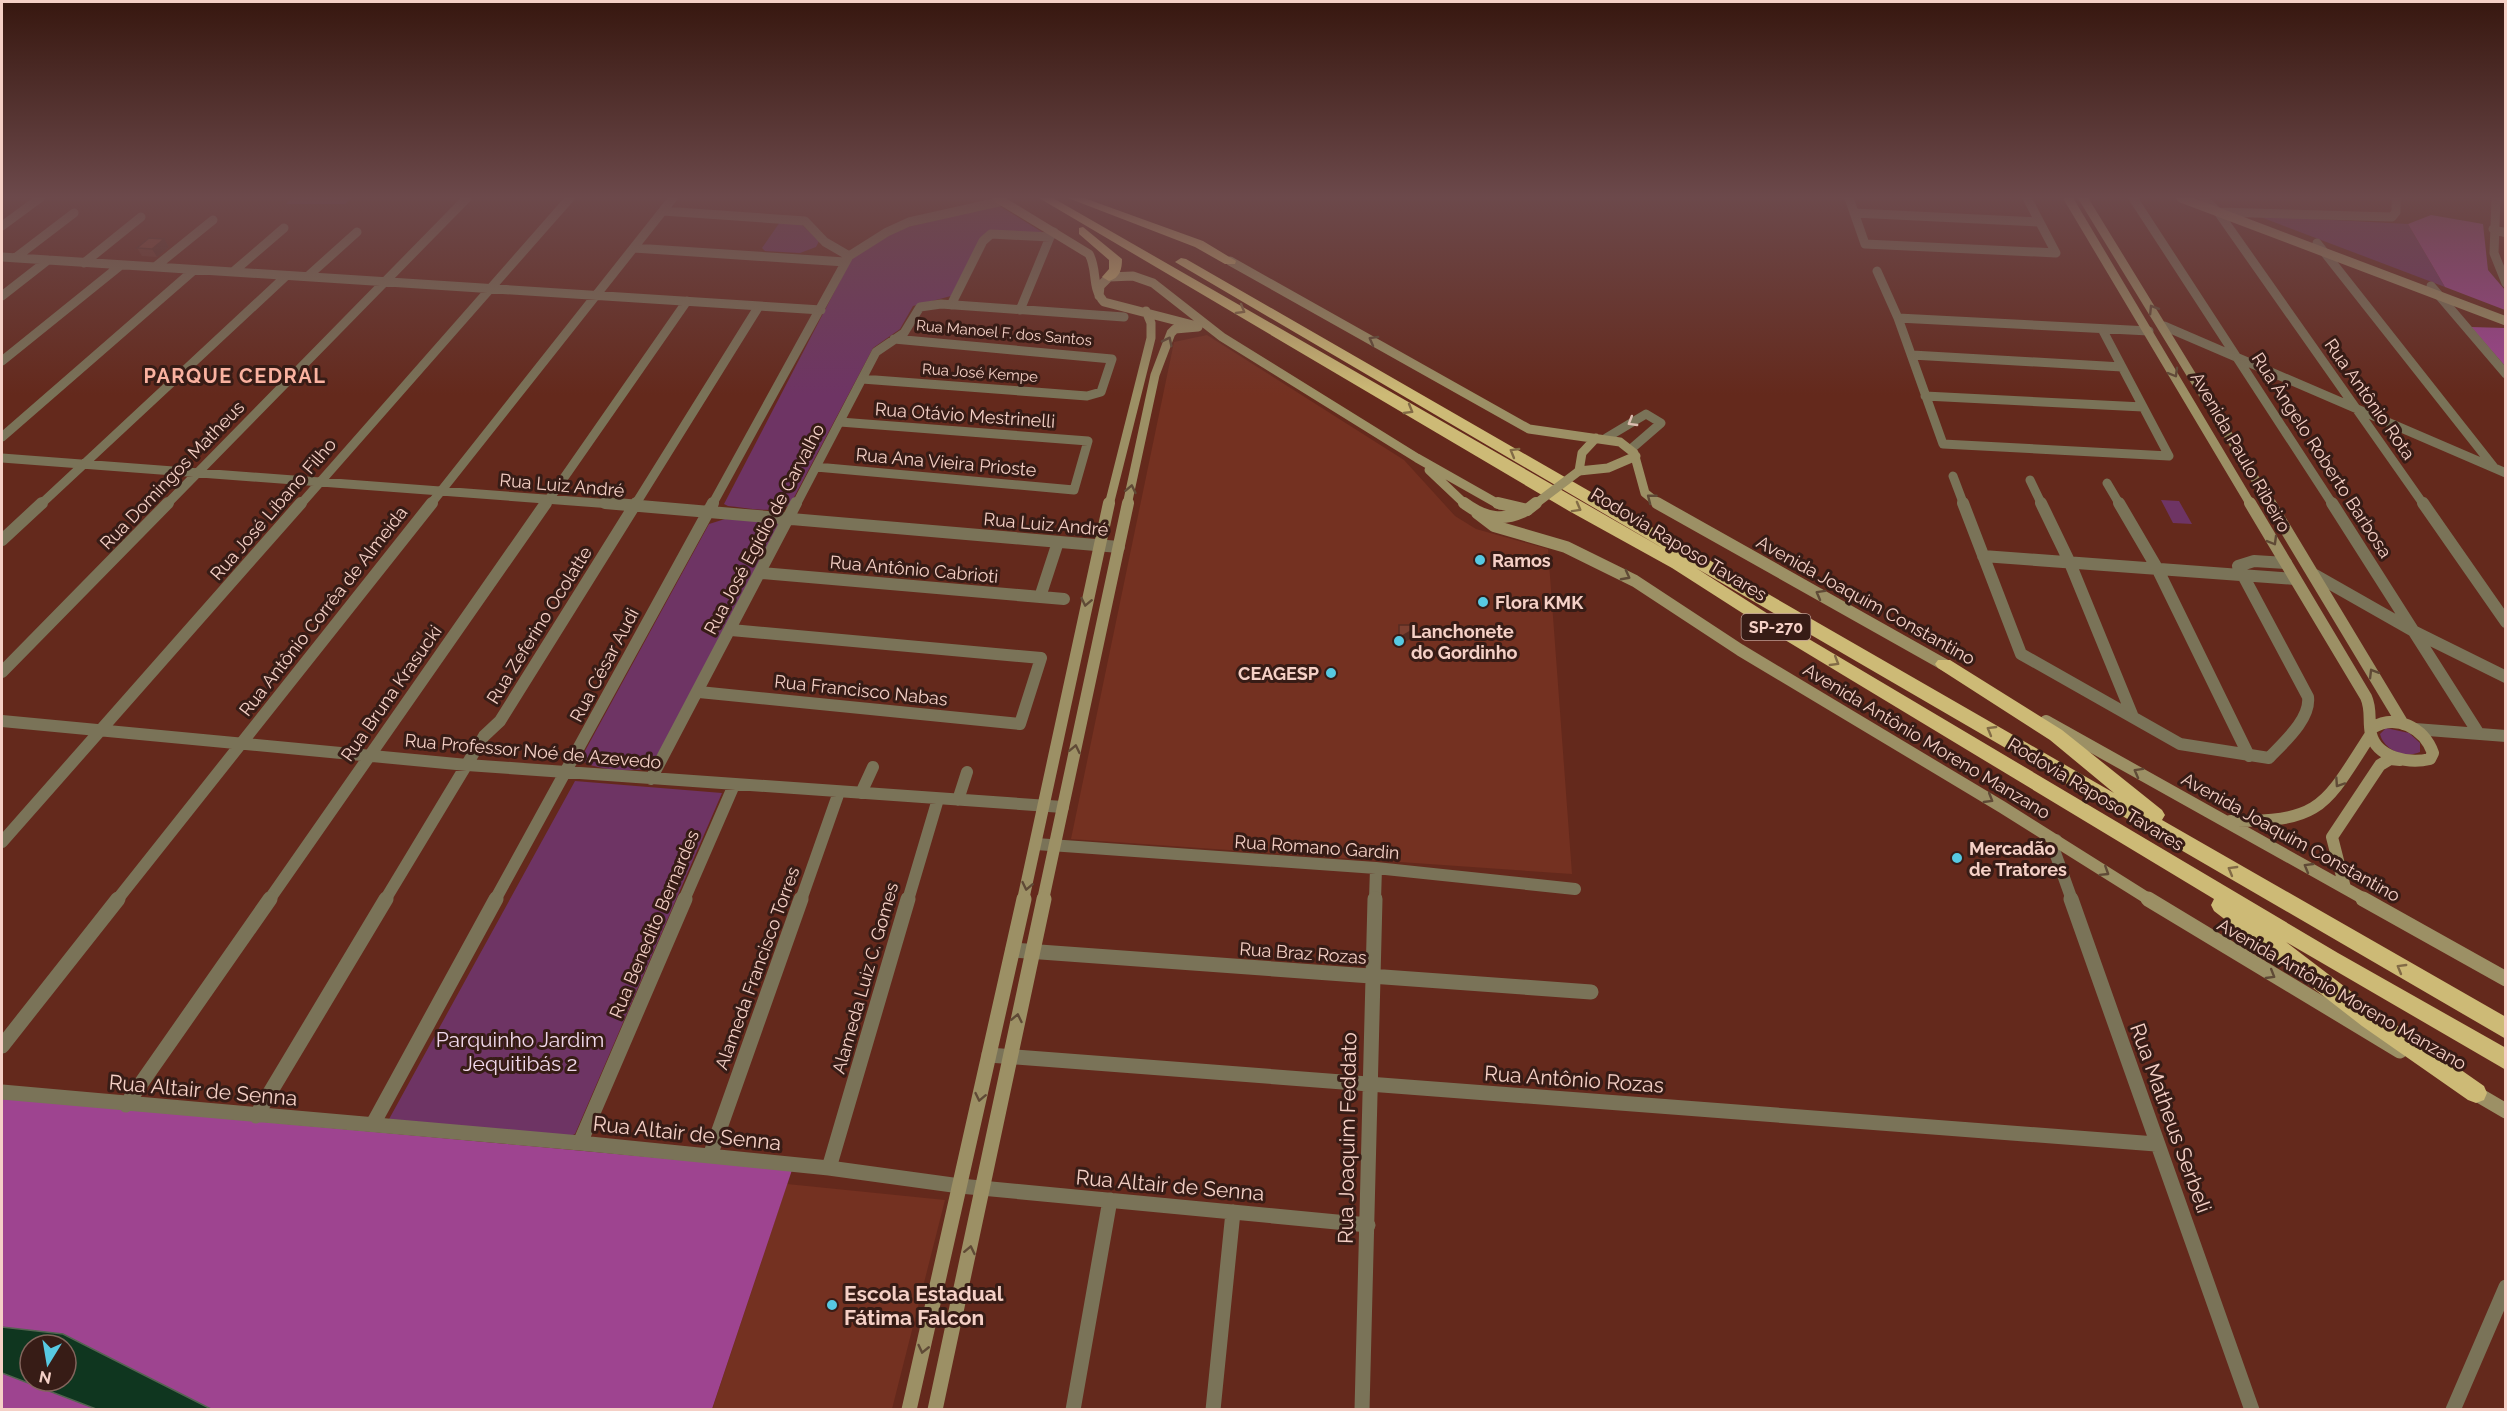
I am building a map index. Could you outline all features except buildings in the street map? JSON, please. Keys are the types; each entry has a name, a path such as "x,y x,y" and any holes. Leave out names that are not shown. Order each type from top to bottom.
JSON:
{"highway":[{"path":"1109,277 1116,267 1115,264"},
{"name":"Rodovia Raposo Tavares","path":"1156,264 1575,507 1678,564 1781,630 2029,779 2505,1060"},
{"name":"Rodovia Raposo Tavares","path":"1185,264 1273,313 2505,1029"},
{"path":"1944,664 2056,735 2196,849"},
{"path":"2029,779 2206,894 2370,1020 2476,1093"},
{"path":"2425,982 2505,1022"}],"main road":[{"path":"1095,264 1097,270 1095,286 1099,296"},
{"path":"1235,264 1529,429 1543,434 1620,441 1633,453 1608,468 1579,471 1527,510 1512,517 1499,519 1477,513"},
{"name":"Avenida Paulo Ribeiro","path":"2108,264 2366,697 2373,712 2371,731"},
{"path":"2125,264 2409,726 2432,745 2433,753 2430,759 2422,762 2390,759 2380,765 2337,826 2332,837 2333,847 2345,888"},
{"path":"2356,264 2505,321"},
{"path":"2372,264 2505,314"},
{"name":"Avenida Antônio Moreno Manzano","path":"1109,277 1133,276 1153,283 1222,337 1417,458 1501,505 1527,510"},
{"path":"1099,296 1102,283 1109,277"},
{"name":"Avenida Antônio Moreno Manzano","path":"1099,296 1110,304 1146,311 1222,337"},
{"path":"909,1410 1013,950 1100,546 1136,391 1151,338 1151,323 1146,311"},
{"path":"935,1410 1155,375 1167,337 1175,329 1198,327"},
{"path":"1579,471 1582,453 1601,438"},
{"name":"Avenida Joaquim Constantino","path":"1633,453 1641,488 1650,499 2505,979"},
{"name":"Avenida Antônio Moreno Manzano","path":"1417,458 1494,526 1566,546 1635,581 1740,650 2056,840 2213,940 2505,1111"},
{"path":"2228,822 2278,821 2295,818 2312,810 2327,801 2378,722 2389,721 2409,726"},
{"path":"2371,731 2381,749 2402,760"}],"street":[{"path":"2,296 43,264"},
{"path":"107,264 821,310"},
{"path":"155,267 159,264"},
{"path":"233,272 242,264"},
{"path":"307,277 322,264"},
{"name":"Rua Domingos Matheus","path":"2,672 403,264"},
{"name":"Rua José Líbano Filho","path":"2,842 512,264"},
{"name":"Rua Antônio Corrêa de Almeida","path":"2,1046 621,264"},
{"name":"Rua César Audi","path":"373,1124 845,264"},
{"path":"972,264 951,305 1124,317"},
{"path":"1020,309 1040,264"},
{"name":"Rua Ângelo Roberto Barbosa","path":"2176,264 2417,633 2479,734"},
{"name":"Rua Antônio Rota","path":"2255,264 2505,622"},
{"path":"2334,264 2495,468"},
{"path":"2,361 121,265"},
{"path":"2,437 194,270"},
{"path":"1877,271 1898,318 1943,444 2169,456 2102,329"},
{"path":"2501,272 2505,283"},
{"path":"2,540 286,276"},
{"path":"2431,286 2505,374"},
{"name":"Rua Bruna Krasucki","path":"126,1105 687,301"},
{"name":"Rua José Egídio de Carvalho","path":"651,779 699,692 876,352 904,333 920,307 951,305"},
{"name":"Rua Zeferino Ocolatte","path":"255,1116 484,736 500,721 759,306"},
{"path":"1898,318 2102,329 2147,327"},
{"path":"2164,326 2505,473"},
{"name":"Rua Manoel F. dos Santos","path":"893,339 1112,358 1101,392 1095,395"},
{"path":"1912,355 2122,366"},
{"name":"Rua José Kempe","path":"862,379 1095,395"},
{"path":"1925,396 2143,407"},
{"path":"1601,438 1646,414 1661,423 1633,453"},
{"name":"Rua Otávio Mestrinelli","path":"840,422 1088,441 1074,490"},
{"name":"Rua Luiz André","path":"2,458 706,513 790,517 1119,547"},
{"name":"Rua Ana Vieira Prioste","path":"816,467 1074,490"},
{"path":"1953,476 2021,654 2184,745 2249,756 2273,756 2290,736 2310,702 2238,566 2242,563 2286,563"},
{"path":"2030,480 2070,563 2133,717"},
{"path":"2107,483 2157,568 2249,756"},
{"path":"1040,597 1058,542"},
{"path":"1983,556 2295,579"},
{"name":"Rua Antônio Cabrioti","path":"761,573 1064,599"},
{"path":"2315,575 2417,633 2505,677"},
{"name":"Rua Francisco Nabas","path":"699,692 1020,724 1041,658 731,630"},
{"name":"Rua Professor Noé de Azevedo","path":"2,721 467,765 1063,807"},
{"path":"2409,726 2505,736"},
{"path":"861,794 873,767"},
{"path":"958,800 967,772"},
{"name":"Rua Benedito Bernardes","path":"580,1143 734,785"},
{"name":"Alameda Francisco Torres","path":"710,1156 839,792"},
{"name":"Alameda Luiz C. Gomes","path":"829,1168 938,799"},
{"name":"Rua Matheus Serbeli","path":"2056,840 2053,847 2156,1144 2252,1410"},
{"name":"Rua Romano Gardin","path":"1036,844 1376,868 1575,889"},
{"name":"Rua Joaquim Feddato","path":"1362,1410 1376,868"},
{"name":"Rua Braz Rozas","path":"1013,950 1591,992"},
{"name":"Rua Antônio Rozas","path":"989,1055 2156,1144"},
{"name":"Rua Altair de Senna","path":"2,1092 126,1105 580,1143 829,1168 960,1186 1368,1225"},
{"path":"1073,1410 1110,1200"},
{"path":"1213,1410 1233,1212"},
{"path":"2453,1410 2505,1287"}],"shaded area":[{"path":"2431,264 2487,264 2488,270 2505,290 2505,310 2445,287"},
{"path":"2471,327 2505,328 2505,366"},
{"name":"CEAGESP","path":"1207,335 1404,460 1455,516 1476,529 1548,549 1572,874 1071,839 1174,342"},
{"path":"2,1098 792,1170 712,1409 211,1409 78,1342 78,1333 54,1333 2,1327"},
{"name":"Escola Estadual Fátima Falcon","path":"787,1184 945,1200 892,1409 712,1410"},
{"path":"2,1327 54,1333 18,1333 18,1379 2,1373"},
{"path":"78,1342 211,1409 96,1409 54,1393 78,1393"},
{"path":"2,1373 7,1373 18,1377 18,1393 56,1393 96,1409 2,1409"}],"green space":[{"path":"849,264 967,264 951,296 913,306 900,329 873,348 790,505 768,510 724,504"},
{"path":"2384,264 2431,264 2445,287"},
{"path":"2161,500 2179,501 2192,524 2173,523"},
{"path":"725,519 781,523 655,767 616,770 596,767 580,760 709,524"},
{"path":"2386,728 2409,733 2420,743 2420,752 2402,754 2390,749 2380,734"},
{"name":"Parquinho Jardim Jequitibás 2","path":"575,781 722,793 575,1134 566,1138 388,1121"}],"place":[{"name":"Ramos","path":"1480,560"},
{"name":"Flora KMK","path":"1483,602"},
{"name":"Lanchonete do Gordinho","path":"1399,641"},
{"name":"CEAGESP","path":"1331,673"},
{"name":"Mercadão de Tratores","path":"1957,858"},
{"name":"Escola Estadual Fátima Falcon","path":"832,1305"}],"district":[{"name":"PARQUE CEDRAL","path":"235,376"}]}
